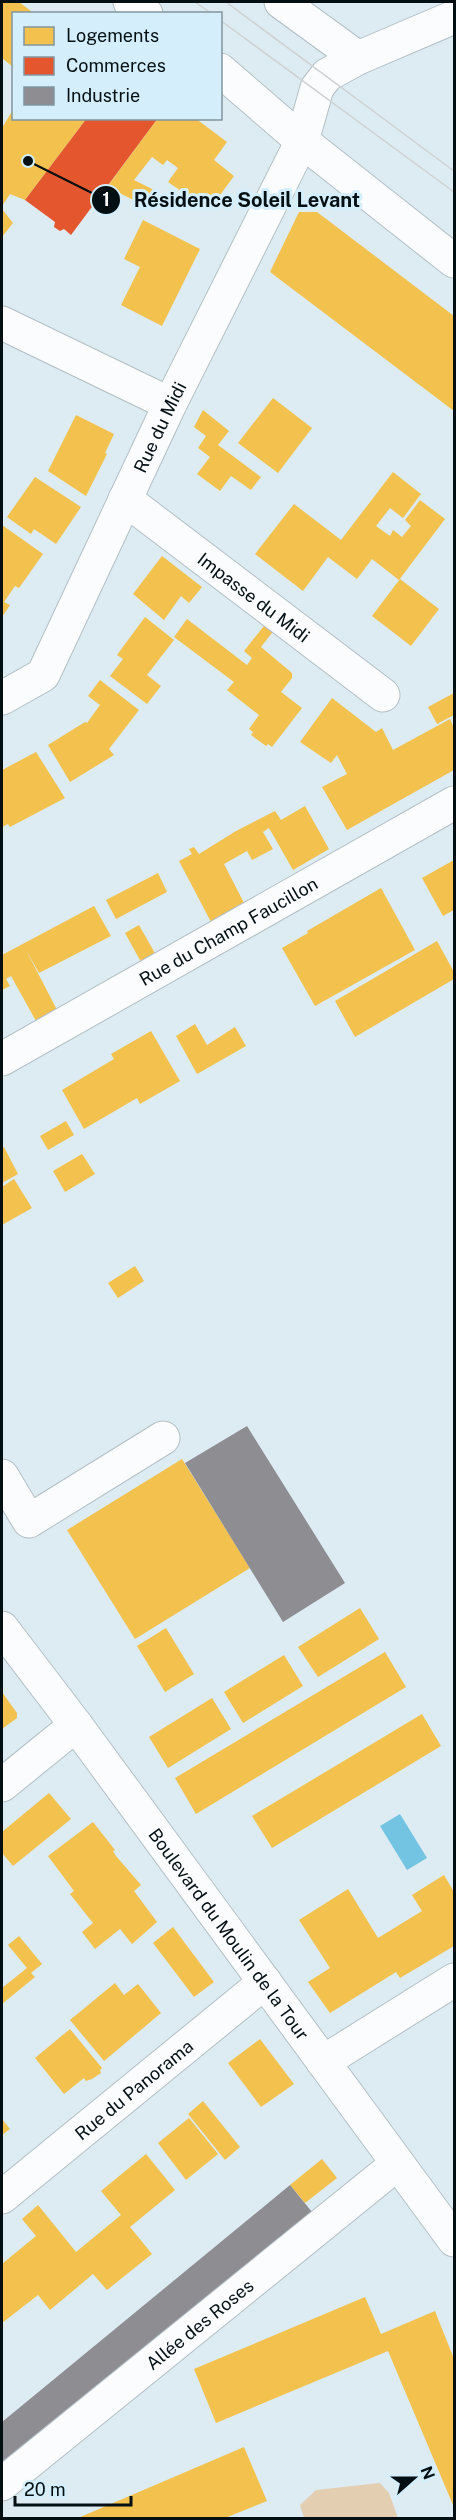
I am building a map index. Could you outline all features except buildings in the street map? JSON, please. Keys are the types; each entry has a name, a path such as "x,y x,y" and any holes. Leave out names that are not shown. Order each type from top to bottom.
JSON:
{"street":[{"path":"130,2 143,12"},
{"path":"281,2 358,58"},
{"name":"Rue du Midi","path":"2,698 43,675 170,404 302,141 317,88 327,75 358,58 454,17"},
{"path":"222,72 302,141 454,261"},
{"path":"2,323 170,404"},
{"name":"Impasse du Midi","path":"126,499 383,695"},
{"name":"Rue du Champ Faucillon","path":"2,1059 454,803"},
{"path":"2,1476 29,1521 163,1438"},
{"name":"Boulevard du Moulin de la Tour","path":"2,1629 76,1725 454,2240"},
{"path":"2,1785 76,1725"},
{"path":"323,2062 454,1980"},
{"name":"Rue du Panorama","path":"2,2198 265,1982"},
{"name":"Allée des Roses","path":"2,2484 397,2164"}],"shaded area":[{"path":"380,2483 389,2493 398,2518 304,2518 300,2505 316,2490"}],"water":[{"path":"400,1814 427,1858 407,1870 380,1826"}],"tram line":[{"path":"195,2 209,12"},
{"path":"226,2 454,171"},
{"path":"222,21 454,192"}],"place":[{"name":"Résidence Soleil Levant","path":"28,161"}]}
